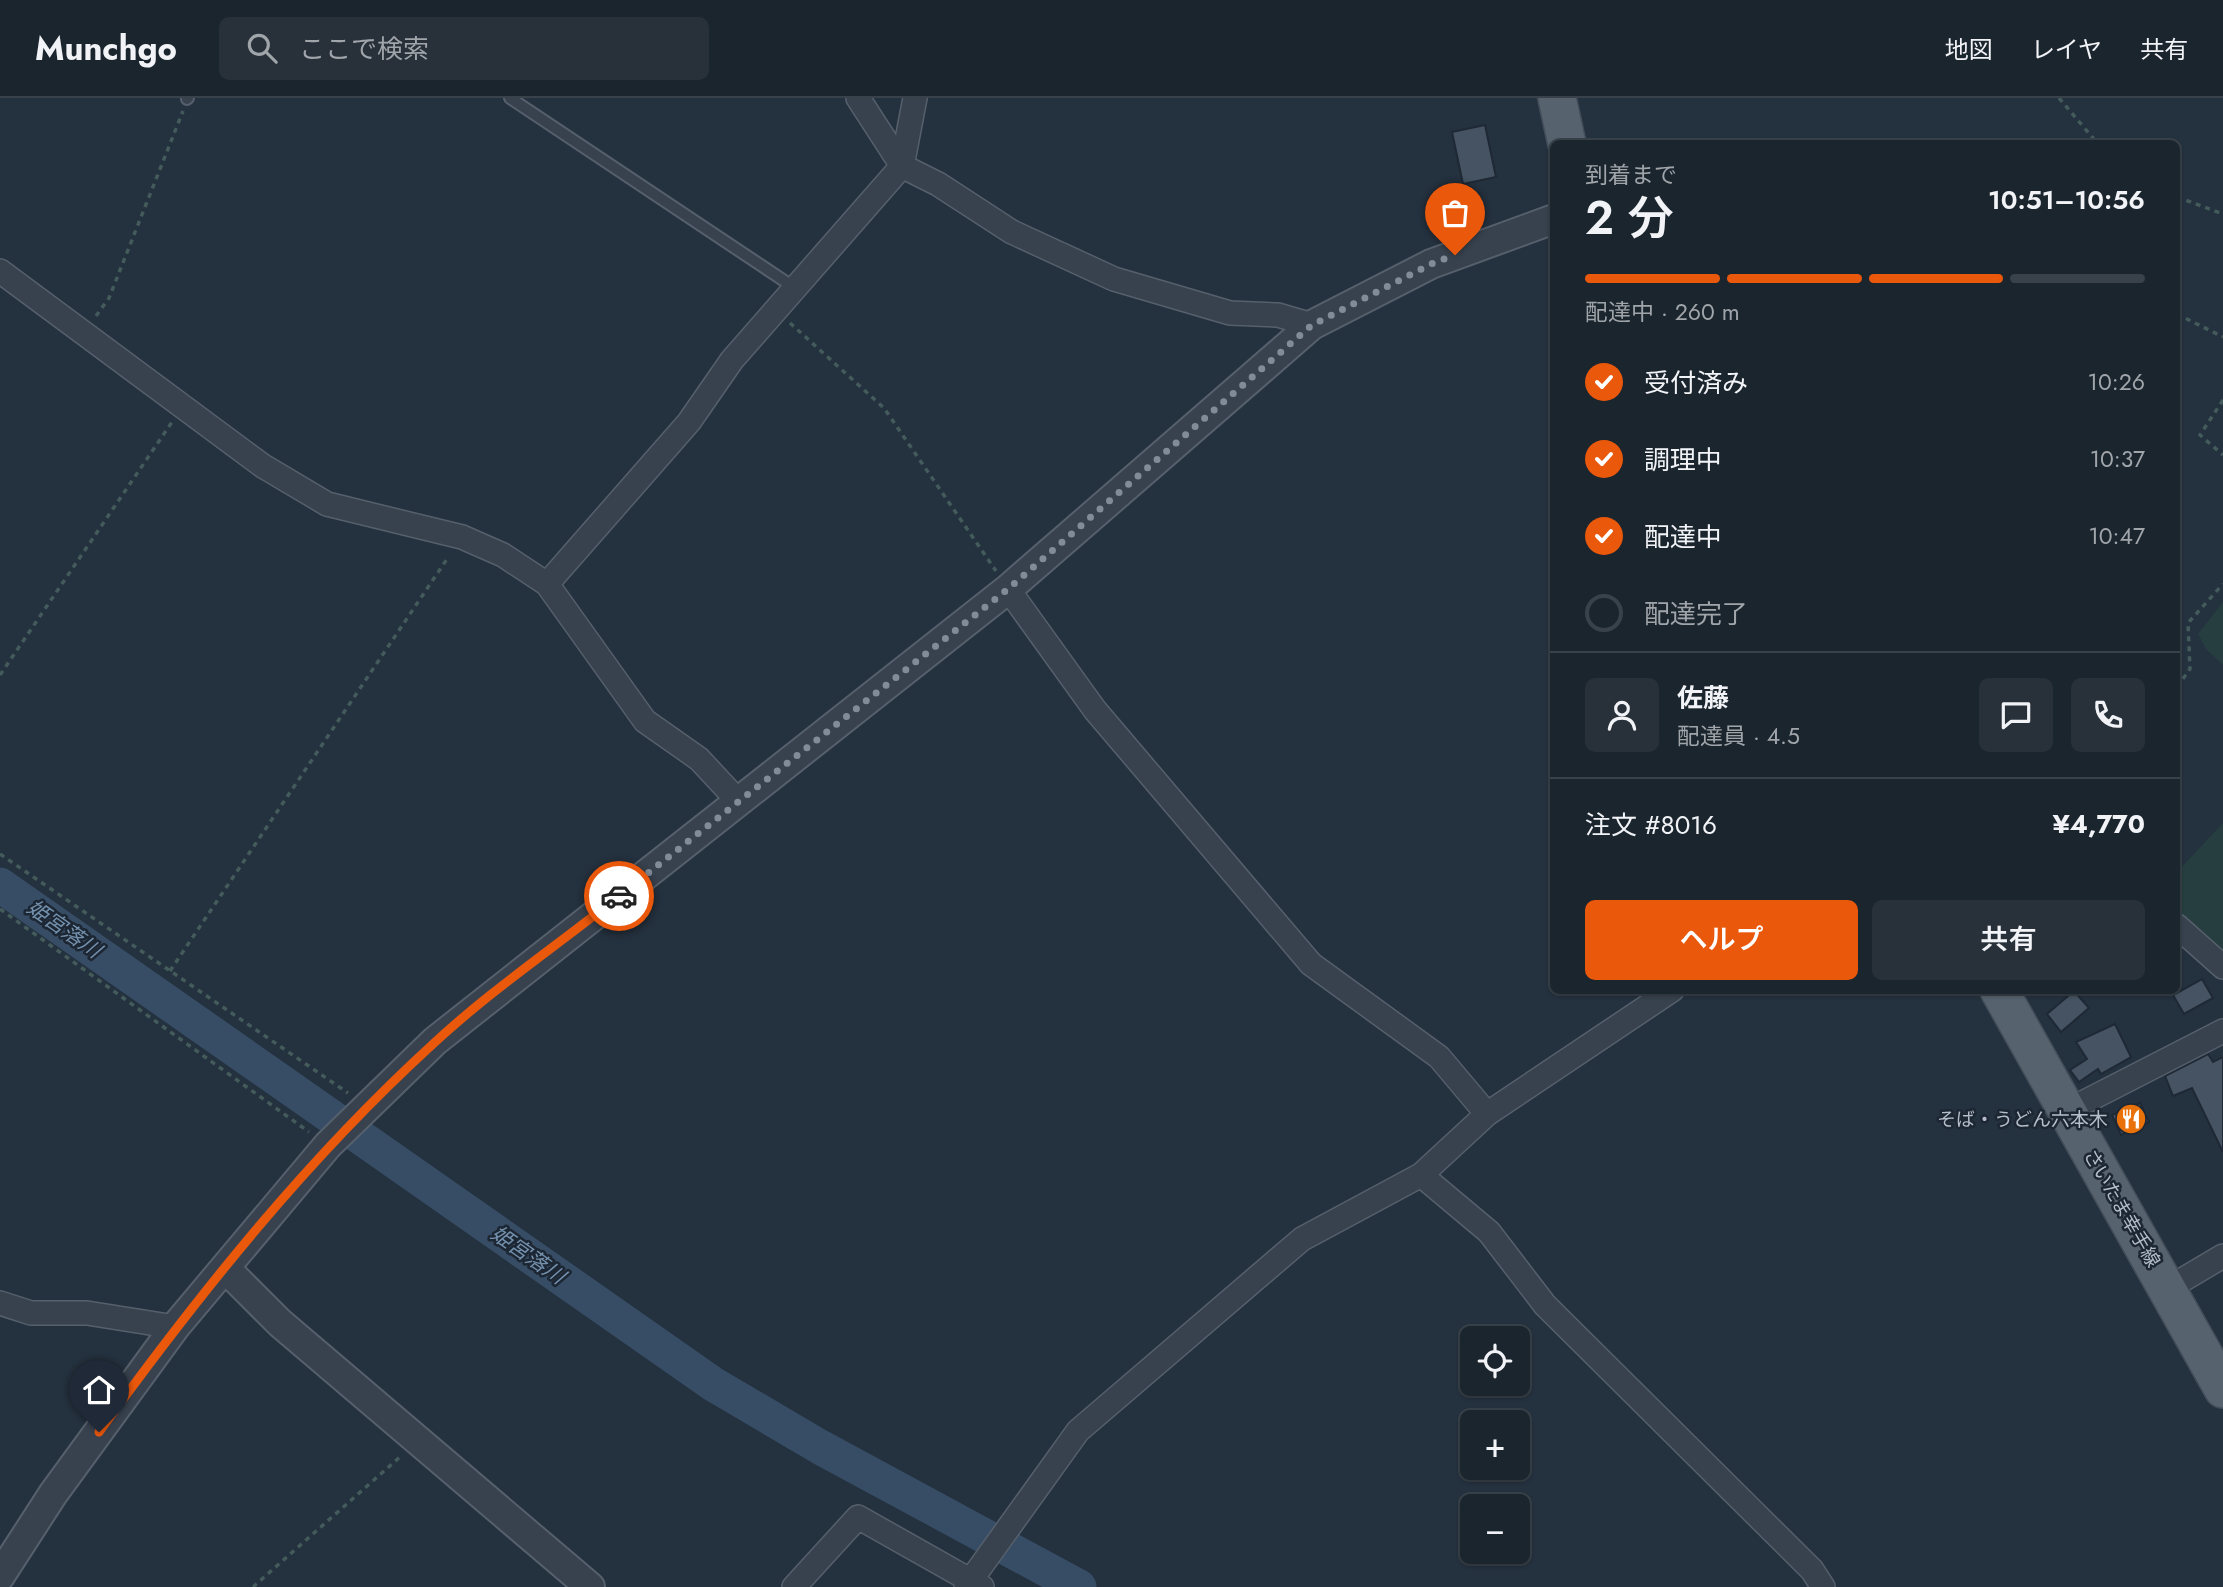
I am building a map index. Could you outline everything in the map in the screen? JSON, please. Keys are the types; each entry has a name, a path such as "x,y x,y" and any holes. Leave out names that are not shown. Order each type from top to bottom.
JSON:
{"main road":[{"path":"1557,98 1566,140"},
{"name":"さいたま幸手線","path":"2001,994 2223,1389"}],"street":[{"path":"858,98 902,166 938,184 1012,232 1114,279 1230,313 1278,315 1312,325"},
{"path":"547,584 689,422 732,360 902,166 915,98"},
{"path":"0,1576 53,1494 175,1327 331,1142 435,1041 1008,589 1312,325 1431,264 1550,220"},
{"path":"0,271 263,466 327,504 462,537 503,555 547,584 645,721 699,759 739,802"},
{"path":"1008,589 1095,710 1206,845 1311,964 1439,1057 1486,1114"},
{"path":"2180,929 2223,967"},
{"path":"794,1587 858,1517 975,1581 1016,1517 1078,1431 1302,1239 1421,1175 1486,1114 1666,994"},
{"path":"2067,1111 2223,1031"},
{"path":"1421,1175 1489,1232 1545,1305 1812,1570 1823,1587"},
{"path":"2167,1289 2223,1256"},
{"path":"226,1269 280,1322 590,1587"},
{"path":"0,1303 31,1313 87,1313 175,1327"}],"lane":[{"path":"510,98 795,288"}],"path":[{"path":"2059,98 2095,140"},
{"path":"85,332 109,298 188,99"},
{"path":"2180,198 2223,214"},
{"path":"775,310 884,408 1008,589"},
{"path":"2180,316 2223,337"},
{"path":"2223,400 2200,435 2223,455"},
{"path":"0,675 182,407"},
{"path":"170,971 462,537"},
{"path":"2180,683 2190,669 2188,623 2223,584"},
{"path":"0,854 363,1109"},
{"path":"0,909 331,1142"},
{"path":"253,1587 419,1441"}],"green space":[{"path":"2223,602 2223,665 2206,649 2198,634"},
{"path":"2223,823 2223,954 2180,915 2180,869"}],"building":[{"path":"1485,125 1496,177 1463,184 1452,132"},
{"path":"2202,979 2213,998 2184,1014 2173,995 2180,994 2180,991"},
{"path":"2070,994 2077,994 2089,1008 2061,1032 2047,1014"},
{"path":"2115,1024 2131,1057 2101,1074 2098,1069 2079,1082 2070,1070 2087,1059 2076,1042"},
{"path":"2208,1054 2213,1062 2223,1057 2223,1152 2192,1088 2173,1096 2165,1076"},
{"name":"そば・うどん六本木","path":"2140,1103 2149,1122 2121,1135 2112,1115"}],"waterway":[{"name":"姫宮落川","path":"0,885 713,1384 820,1447 1079,1587"}],"way so far":[{"path":"619,896 1008,589 1312,325 1431,264 1455,255"}],"place":[{"name":"そば・うどん六本木","path":"2131,1119"}],"route":[{"path":"99,1432 175,1327 226,1269 283,1196 334,1139 435,1041 619,896"}]}
